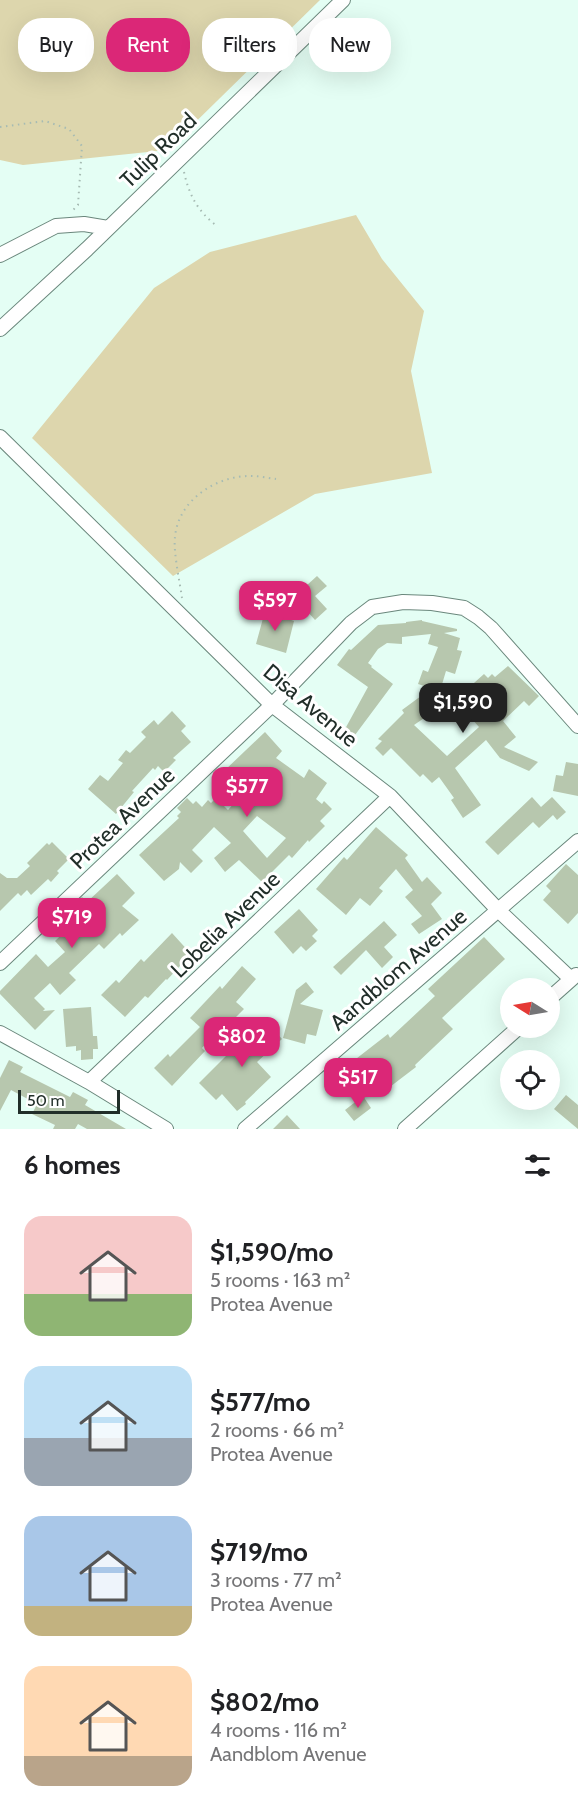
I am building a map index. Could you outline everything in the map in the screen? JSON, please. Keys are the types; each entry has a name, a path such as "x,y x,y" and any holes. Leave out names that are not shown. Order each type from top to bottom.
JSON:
{"street":[{"name":"Tulip Road","path":"0,329 108,228 343,0"},
{"path":"0,255 56,226 84,224 108,228"},
{"name":"Disa Avenue","path":"0,437 272,705 390,796 498,910 575,976"},
{"name":"Protea Avenue","path":"0,963 272,705 351,623 372,607 403,603 432,603 464,608 491,628 578,726"},
{"name":"Lobelia Avenue","path":"90,1082 390,796"},
{"name":"Aandblom Avenue","path":"245,1129 578,841"},
{"path":"560,989 575,976"},
{"path":"0,1033 90,1082 166,1129"},
{"path":"405,1129 507,1038"}],"path":[{"path":"0,127 45,121 69,129 82,146 78,205 56,226"},
{"path":"181,157 188,190 203,216 217,226"},
{"path":"185,619 175,538 182,513 196,495 222,482 250,476 276,478"}],"shaded area":[{"path":"0,0 320,0 297,23 297,18 202,18 202,72 247,72 167,150 23,165 0,160"},
{"path":"356,215 382,259 424,311 411,371 432,473 315,494 173,576 32,438 154,288 210,252"}],"building":[{"path":"317,576 327,586 315,596 327,609 315,620 291,593 303,583 306,586"},
{"path":"265,611 294,621 286,653 256,644"},
{"path":"422,620 457,629 457,631 444,633 460,638 457,650 462,651 455,674 446,671 440,691 418,684 423,670 428,672 438,647 428,644 431,634 402,637 402,644 387,643 378,649 368,663 393,684 355,735 345,729 368,687 337,665 349,649 351,650 378,625"},
{"path":"508,666 539,696 529,706 524,701 503,721 516,737 504,747 538,762 529,771 500,758 486,740 455,768 481,805 463,818 451,800 454,798 439,777 432,783 423,774 420,777 391,748 383,756 375,748 382,741 378,739 404,713 402,710 421,696 433,712 414,725 447,756 479,727 455,700 484,674 488,678 492,674 495,677"},
{"path":"172,711 186,726 181,731 191,742 173,758 176,760 164,772 158,766 155,770 153,768 132,791 134,792 116,814 88,789 100,775 108,781 123,763 118,760 126,750 130,753 146,737 141,732 154,720 158,725"},
{"path":"265,732 282,751 276,758 304,778 309,769 327,783 316,799 322,804 324,801 332,809 320,821 325,826 292,858 289,855 262,882 239,860 225,872 214,858 231,843 214,827 192,850 203,861 191,873 180,862 179,869 164,881 139,855 179,818 177,816 181,812 177,808 187,798 193,804 196,801 202,807 208,800 211,803 216,798 228,810 244,792 224,771","holes":["257,816 286,838 267,858 243,831"]},
{"path":"566,762 578,764 578,796 553,791 556,775 563,776"},
{"path":"532,797 541,807 552,797 566,812 557,820 553,815 539,828 533,822 498,855 485,842"},
{"path":"376,827 408,855 405,858 422,882 427,877 442,893 431,904 442,919 419,934 411,924 422,916 405,897 413,890 396,869 379,888 383,891 370,906 360,898 346,915 316,889 344,857 347,860"},
{"path":"52,842 69,859 57,871 59,873 51,882 48,879 31,895 27,890 21,896 18,893 0,911 0,873 7,878 17,878 30,866 27,863 47,843 49,845"},
{"path":"566,864 578,875 578,913 568,924 543,900 551,891 546,886"},
{"path":"117,874 135,893 122,906 139,920 122,936 120,933 104,949 99,944 69,973 76,980 60,995 50,983 34,998 45,1009 43,1011 55,1010 35,1030 0,994 0,991 36,954 48,967 65,952 55,941 77,920 68,911 82,897 87,902"},
{"path":"299,909 318,930 312,936 317,941 306,951 301,946 293,954 274,932"},
{"path":"384,921 397,935 384,947 393,957 382,968 366,950 341,975 333,967"},
{"path":"172,933 191,954 167,980 148,998 145,996 125,1017 101,995 116,980 119,983 141,959 144,962"},
{"path":"484,937 505,959 442,1018 453,1029 415,1065 416,1067 378,1096 352,1062 388,1034 390,1038 435,996 428,989"},
{"path":"242,966 256,979 236,1002 244,1009 231,1022 228,1019 202,1048 205,1051 172,1086 154,1068 168,1054 170,1057 200,1027 190,1018 220,986 222,989"},
{"path":"306,982 314,992 300,1004 323,1010 316,1036 307,1034 305,1044 283,1038 296,990"},
{"path":"91,1007 93,1036 97,1036 98,1049 93,1049 93,1059 81,1060 81,1050 76,1051 76,1046 66,1047 63,1009"},
{"path":"266,1021 282,1039 257,1062 271,1077 237,1111 222,1094 216,1100 199,1083 247,1035 249,1036"},
{"path":"9,1060 23,1067 20,1072 70,1097 73,1092 88,1100 85,1105 126,1129 87,1129 78,1124 75,1129 53,1129 55,1125 32,1114 37,1104 11,1090 0,1111 0,1078"},
{"path":"566,1095 578,1105 578,1129 555,1110 560,1110 560,1102"},
{"path":"363,1096 371,1108 354,1121 345,1110"},
{"path":"287,1115 300,1129 273,1129"}]}
